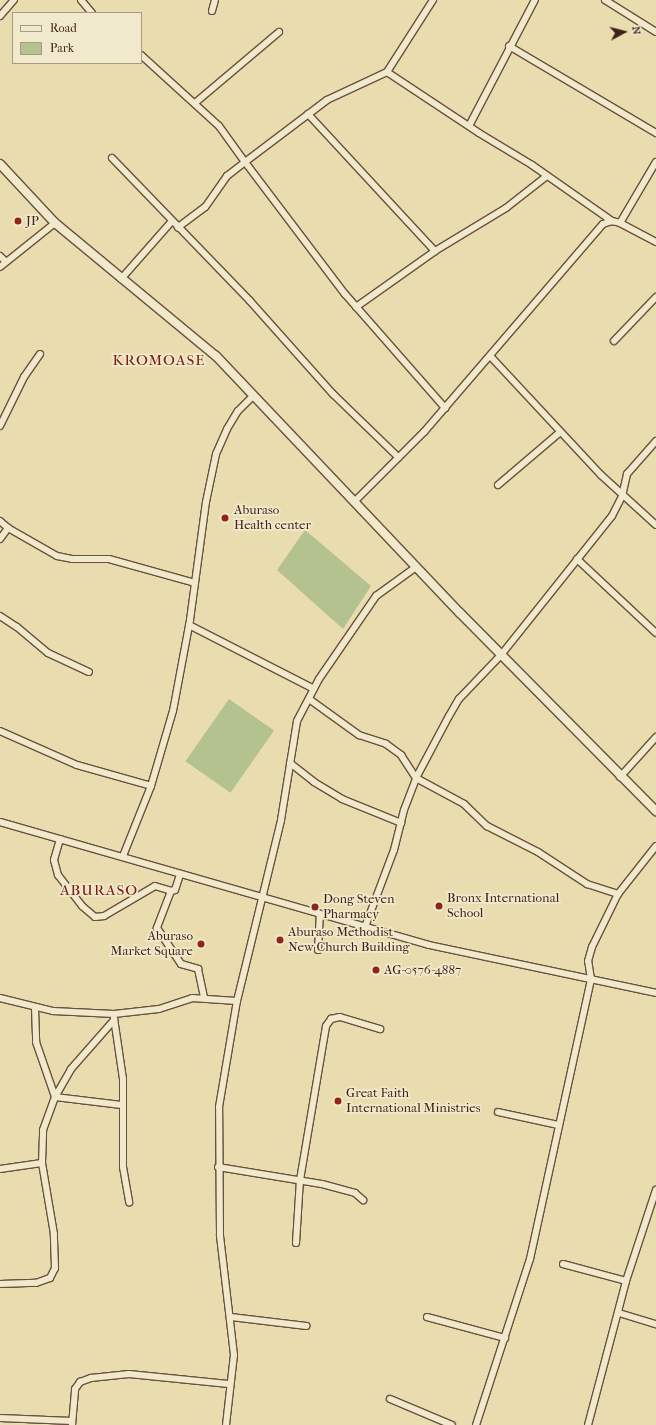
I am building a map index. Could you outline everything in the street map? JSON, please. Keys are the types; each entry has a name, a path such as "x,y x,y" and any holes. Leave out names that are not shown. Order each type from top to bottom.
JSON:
{"street":[{"path":"0,16 14,0"},
{"path":"81,0 91,12"},
{"path":"212,11 215,0"},
{"path":"178,227 205,207 227,176 308,114 343,90 387,72 433,0"},
{"path":"469,126 509,46 535,0"},
{"path":"604,0 656,32"},
{"path":"195,103 279,32"},
{"path":"509,46 656,133"},
{"path":"142,56 219,126 286,219 356,307 445,408"},
{"path":"387,72 547,176 612,221 620,223 656,242"},
{"path":"308,114 434,251"},
{"path":"112,158 250,301 334,394 398,457"},
{"path":"620,223 656,162"},
{"path":"0,164 55,223 216,356 501,655 620,777 656,811"},
{"path":"356,307 434,251 506,208 547,176"},
{"path":"121,279 172,221"},
{"path":"355,501 445,408 491,357 596,231 603,224 612,221"},
{"path":"0,267 55,223"},
{"path":"0,256 6,262"},
{"path":"614,341 656,297"},
{"path":"0,426 24,377 40,354"},
{"path":"491,357 559,433 622,496 656,525"},
{"path":"123,856 151,786 172,711 189,625 216,454 227,429 238,411 253,396"},
{"path":"498,485 559,433"},
{"path":"366,927 394,850 416,778 459,699 501,655 612,516 622,496 627,474 656,441"},
{"path":"0,521 8,528 57,556 109,559 195,583"},
{"path":"0,539 8,528"},
{"path":"577,559 656,633"},
{"path":"226,1425 229,1384 234,1355 231,1317 220,1235 218,1166 219,1107 237,1001 263,898 280,820 297,721 314,689 376,596 416,567"},
{"path":"0,616 17,626 48,653 89,672"},
{"path":"189,625 314,689"},
{"path":"308,699 359,735 386,744 401,755 416,778 459,801 487,826 538,852 587,884 618,894"},
{"path":"0,731 77,765 151,786"},
{"path":"620,777 656,737"},
{"path":"290,763 314,782 342,799 401,823"},
{"path":"0,822 123,856 180,875 429,945 656,993"},
{"path":"60,839 54,860 58,875 92,915 104,916 155,886 171,891"},
{"path":"476,1425 530,1259 591,979 588,961 592,947 618,894 656,846"},
{"path":"180,875 175,890 171,891 157,928 181,964 198,969 204,998"},
{"path":"318,950 320,914"},
{"path":"0,998 35,1008 53,1011 114,1017 159,1009 192,998 237,1001"},
{"path":"35,1008 36,1042 55,1097"},
{"path":"0,1284 36,1283 50,1278 55,1268 54,1234 42,1163 43,1130 55,1097 71,1069 114,1017"},
{"path":"114,1017 123,1079 123,1167 129,1202"},
{"path":"296,1244 300,1180 326,1026 331,1019 340,1018 380,1029"},
{"path":"55,1097 122,1105"},
{"path":"498,1112 558,1125"},
{"path":"0,1169 42,1163"},
{"path":"218,1166 300,1180 355,1193 363,1200"},
{"path":"588,1425 619,1313 626,1281 655,1194"},
{"path":"563,1264 626,1281"},
{"path":"619,1313 656,1324"},
{"path":"231,1317 306,1326"},
{"path":"427,1317 505,1338"},
{"path":"0,1418 72,1423 75,1390 80,1382 90,1378 129,1374 229,1384"},
{"path":"390,1399 452,1425"}],"green space":[{"path":"305,530 371,586 343,629 277,570"},
{"path":"229,699 274,731 230,793 185,761"}],"place":[{"name":"JP","path":"18,221"},
{"name":"Aburaso Health center","path":"225,518"},
{"name":"Bronx International School","path":"439,906"},
{"name":"Dong Steven Pharmacy","path":"315,907"},
{"name":"Aburaso Methodist New Church Building","path":"280,940"},
{"name":"Aburaso Market Square","path":"201,944"},
{"name":"AG-0576-4887","path":"376,970"},
{"name":"Great Faith International Ministries","path":"338,1101"}],"district":[{"name":"KROMOASE","path":"159,361"},
{"name":"ABURASO","path":"99,891"}]}
